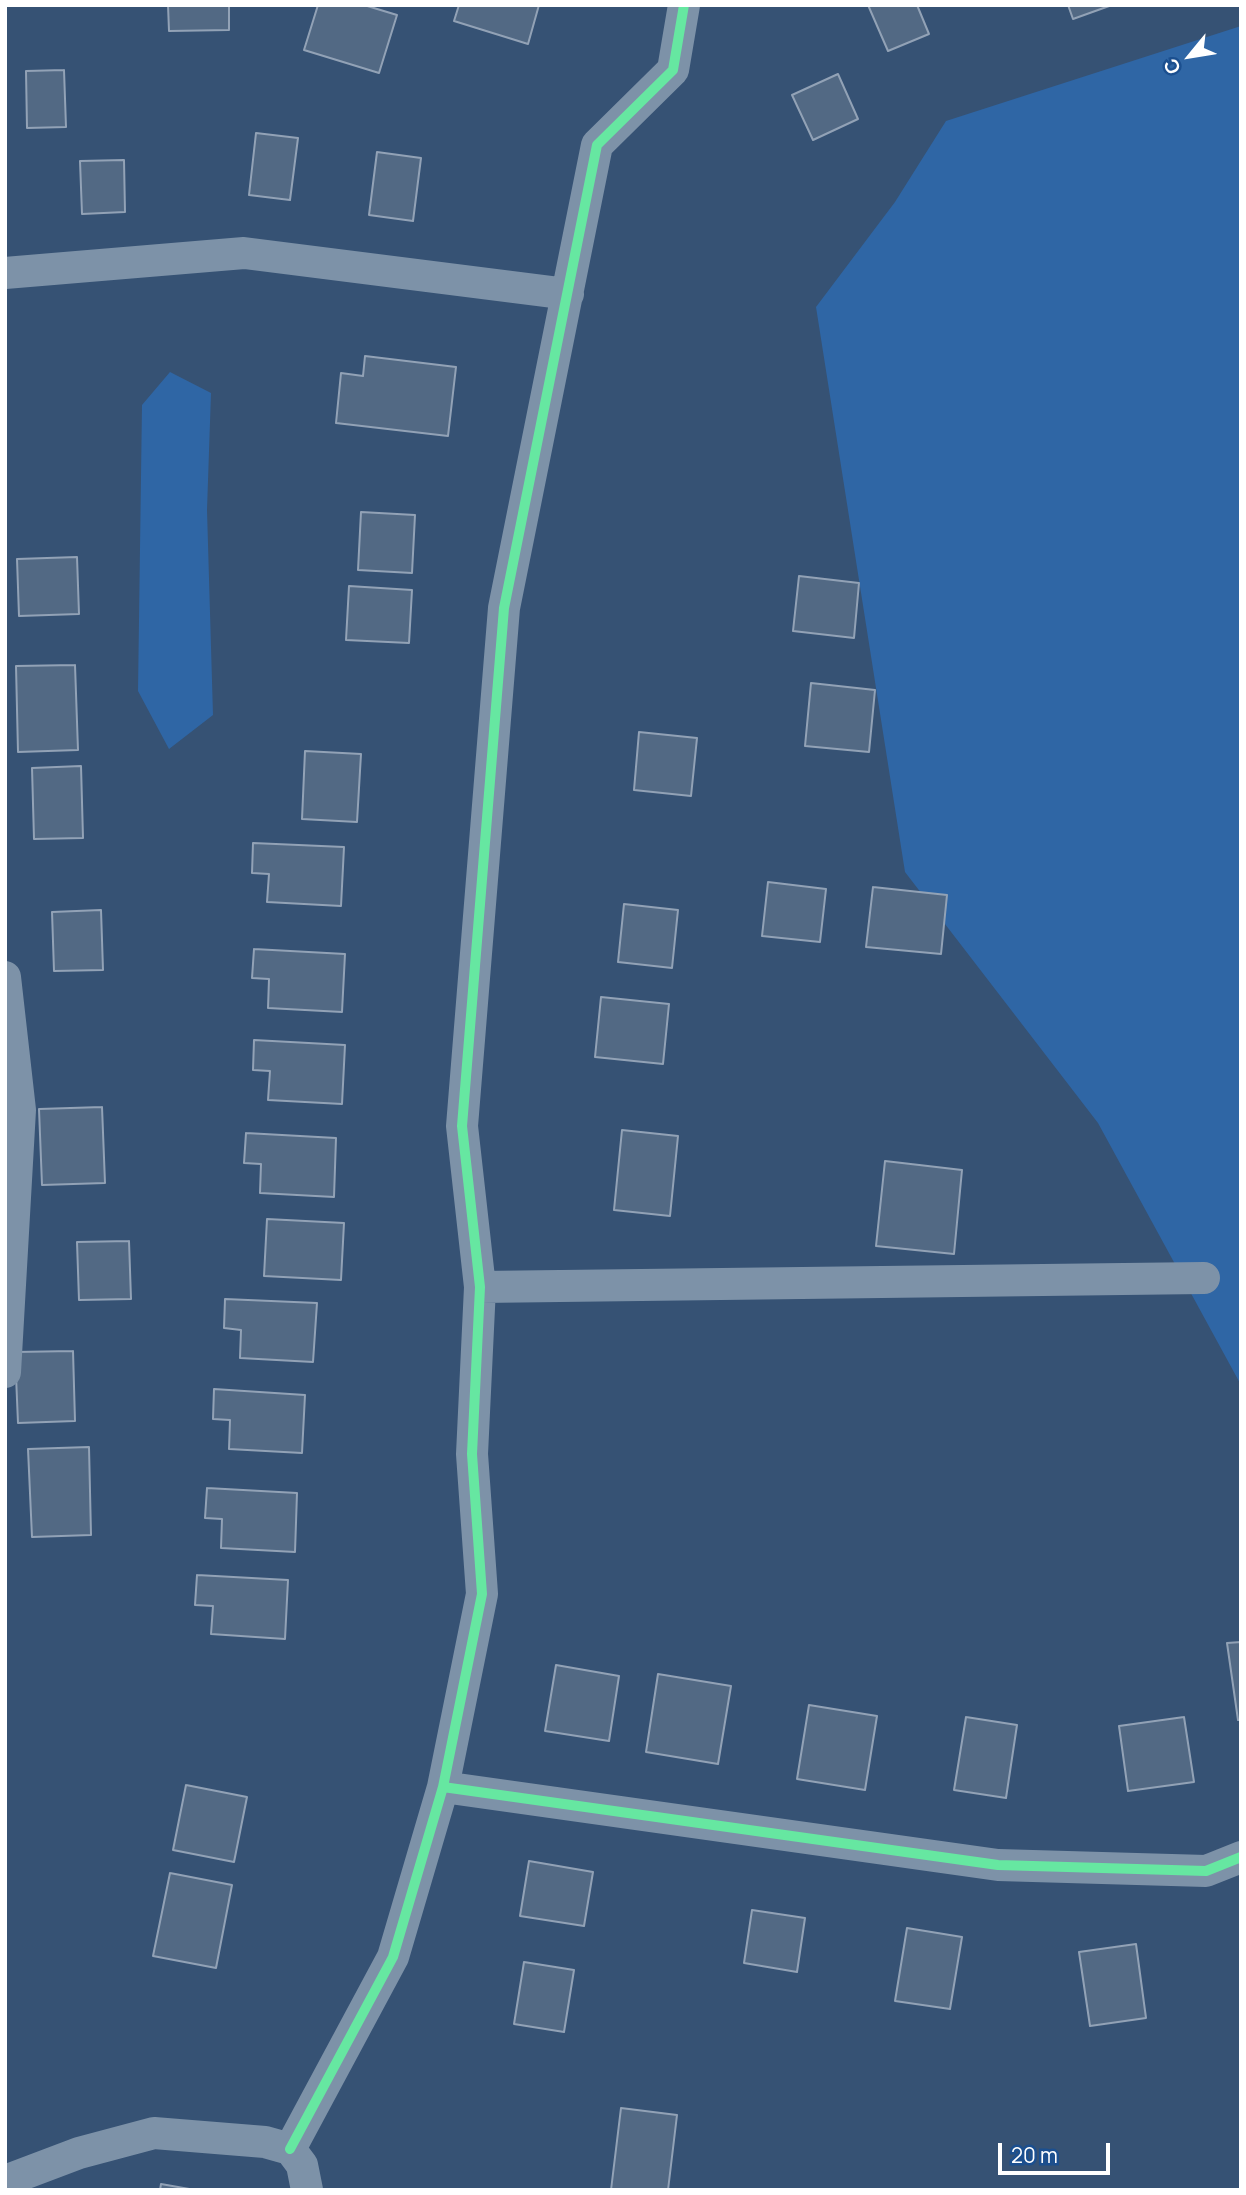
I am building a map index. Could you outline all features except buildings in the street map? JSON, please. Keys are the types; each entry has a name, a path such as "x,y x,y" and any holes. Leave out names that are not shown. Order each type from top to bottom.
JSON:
{"street":[{"path":"290,2149 393,1957 443,1787 482,1594 471,1454 480,1287 461,1126 503,621 597,145 673,70 684,5"},
{"path":"5,273 244,253 568,293"},
{"path":"5,977 13,1111 5,1372"},
{"path":"480,1287 1204,1278"},
{"path":"443,1787 998,1865 1206,1871 1241,1857"},
{"path":"5,2182 79,2153 154,2133 265,2142 290,2149 302,2165 307,2190"}],"shaded area":[{"path":"1241,26 1241,1385 1098,1123 905,872 816,307 895,202 946,121"},
{"path":"170,372 211,393 207,510 213,715 169,749 138,691 142,405"}],"cycle path":[{"path":"290,2149 393,1957 443,1787 482,1594 472,1454 480,1287 462,1126 504,608 597,145 673,70 684,5"},
{"path":"443,1787 998,1865 1206,1871 1241,1857"}]}
